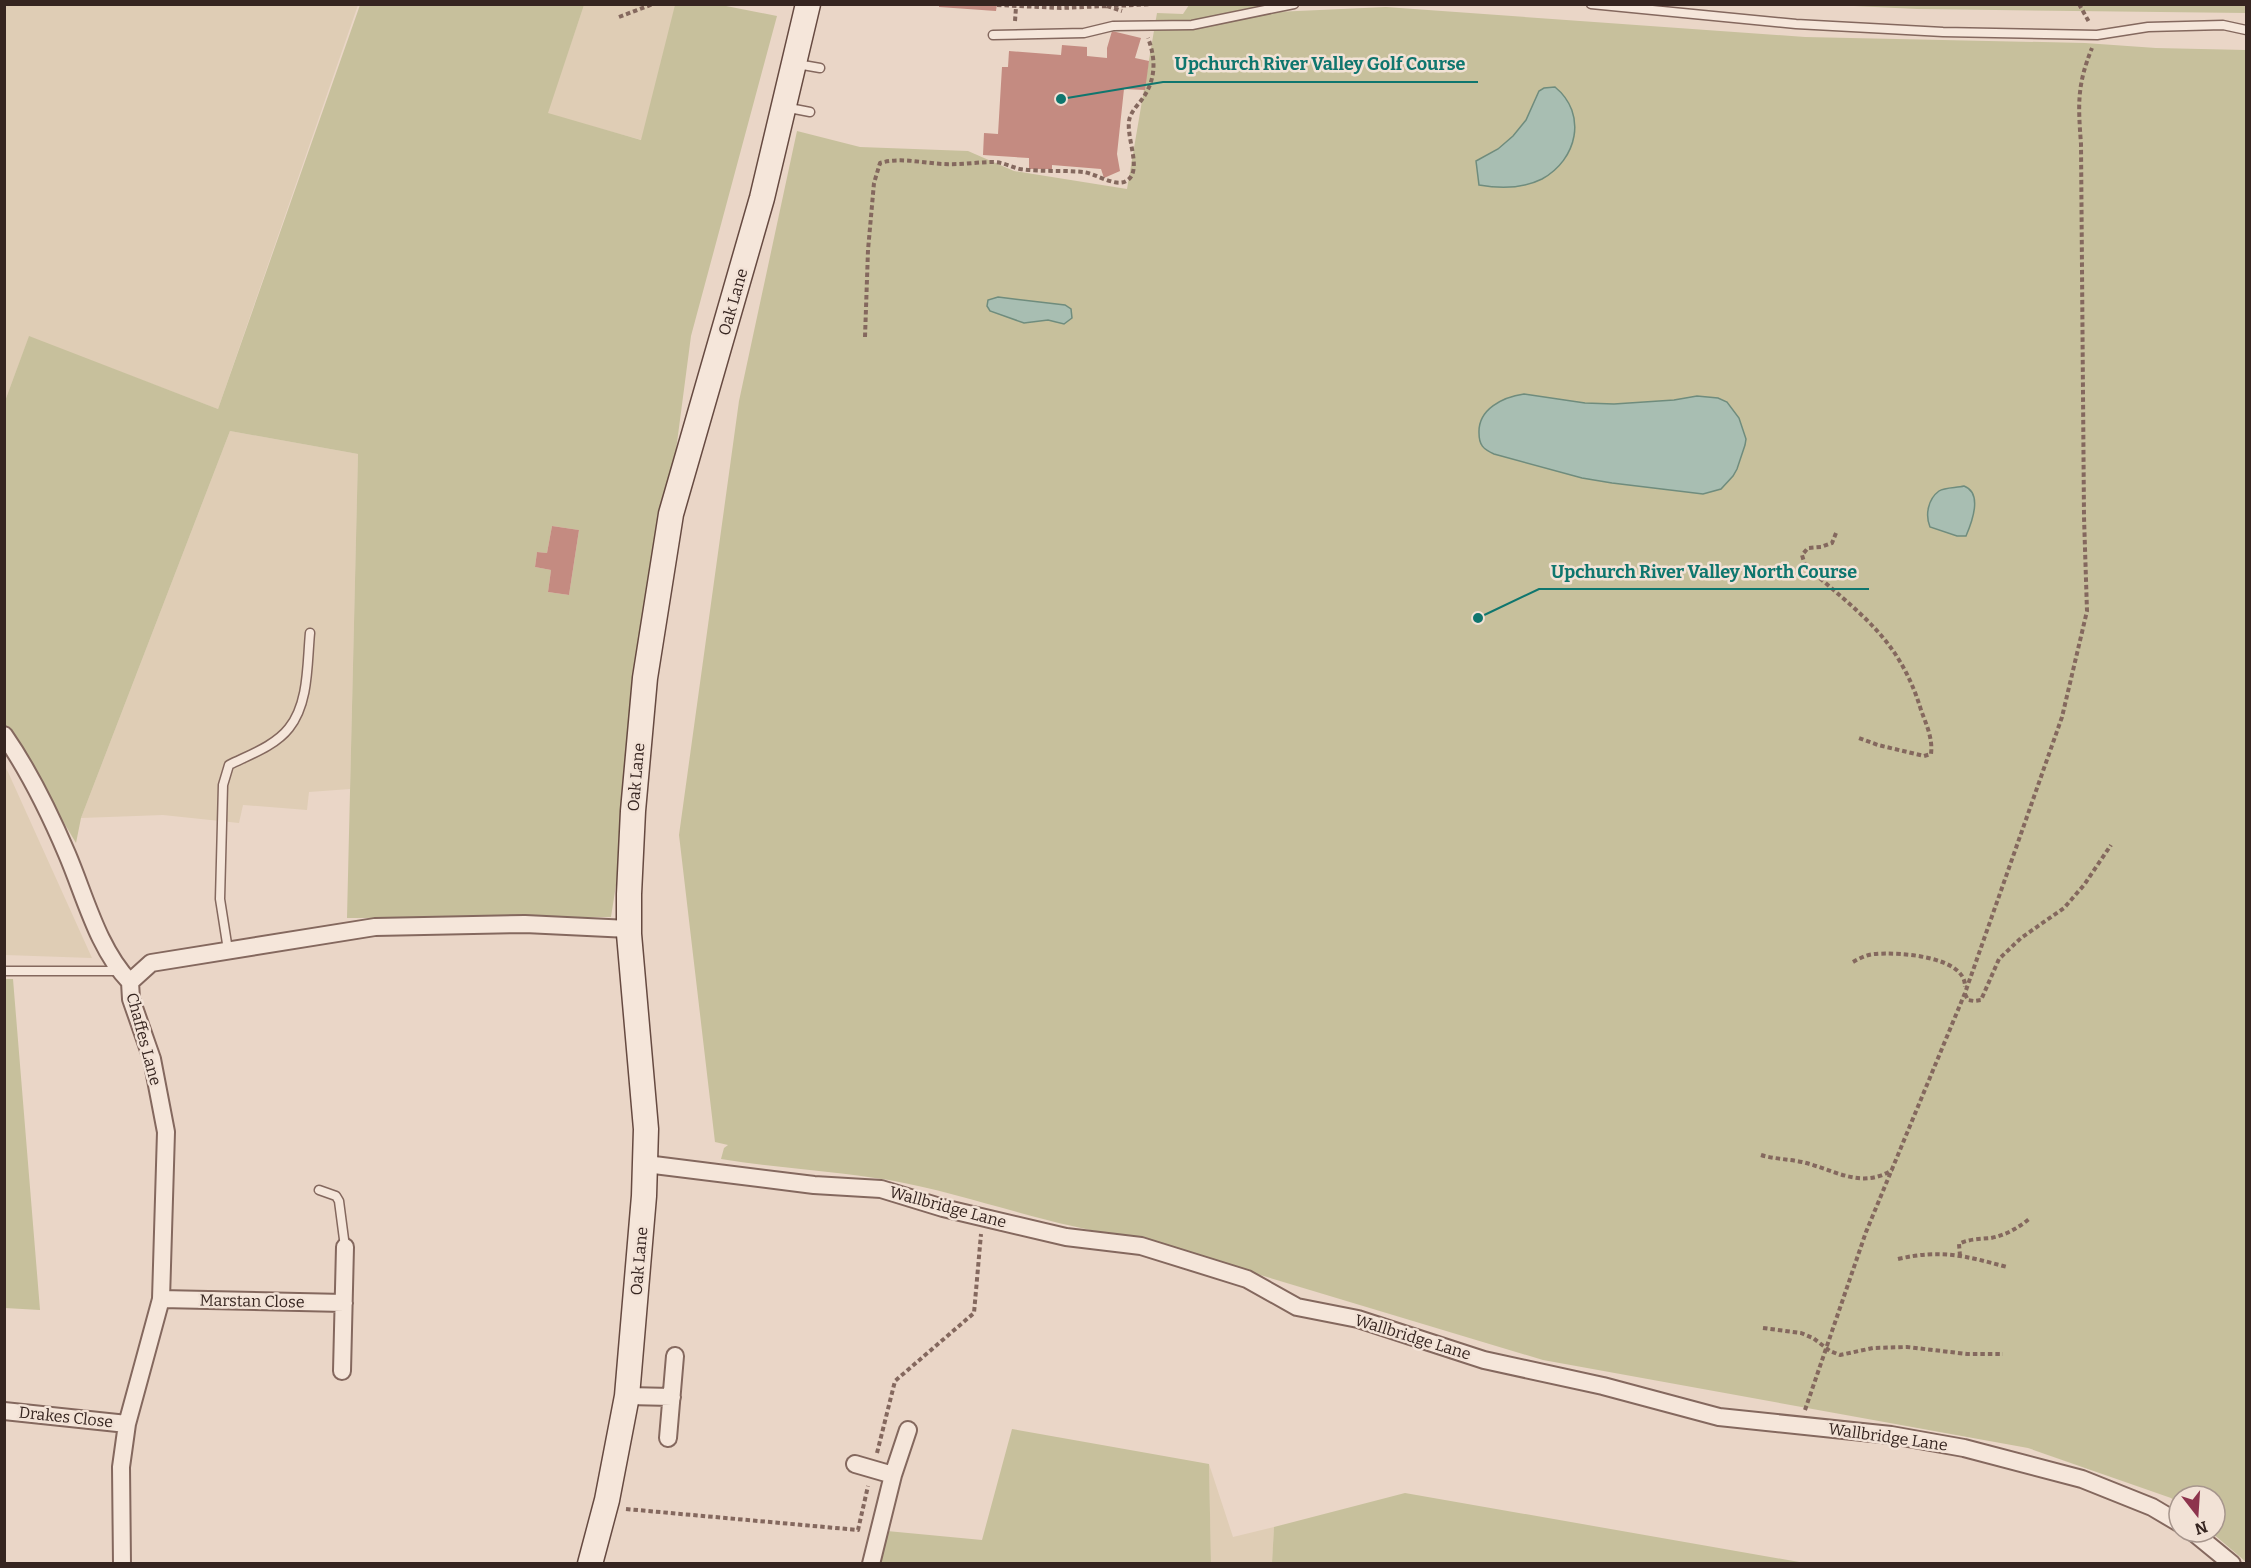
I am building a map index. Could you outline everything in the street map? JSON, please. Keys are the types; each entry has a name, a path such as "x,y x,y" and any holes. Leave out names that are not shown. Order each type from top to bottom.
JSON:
{"street":[{"name":"Oak Lane","path":"590,1563 605,1507 627,1396 646,1164 645,1124 629,929 631,832 645,678 671,514 759,210 808,4"},
{"path":"4,735 16,753 66,851 109,957 125,976"},
{"name":"Chaffes Lane","path":"122,1563 121,1467 127,1424 161,1299 166,1132 152,1059 130,999 125,976 151,963 375,927 525,924 629,929"},
{"name":"Wallbridge Lane","path":"646,1164 814,1185 880,1189 983,1218 1066,1237 1141,1246 1247,1279 1297,1307 1358,1319 1484,1360 1603,1386 1719,1417 1891,1435 1964,1448 2082,1479 2152,1507 2167,1516"},
{"path":"342,1371 345,1247"},
{"name":"Marstan Close","path":"161,1299 344,1303"},
{"path":"668,1438 675,1356"},
{"path":"627,1396 672,1397"},
{"name":"Drakes Close","path":"4,1411 127,1424"},
{"path":"872,1563 893,1475 908,1430"},
{"path":"855,1464 893,1475"},
{"path":"2208,1544 2232,1563"}],"lane":[{"path":"993,35 1084,33 1113,26 1192,25 1294,4"},
{"path":"1591,4 1796,24 1943,32 2097,35 2148,27 2223,25 2247,30"},
{"path":"794,63 820,68"},
{"path":"784,107 810,112"},
{"path":"228,950 220,899 223,785 229,765 267,746 289,729 298,714 302,706 310,633"},
{"path":"4,971 125,976"},
{"path":"319,1190 336,1196 339,1201 345,1247"}],"path":[{"path":"619,17 653,4"},
{"path":"997,4 1060,8 1153,4"},
{"path":"1800,1426 1866,1232 1965,993 2062,717 2087,611 2081,144 2078,98 2082,73 2097,35 2079,4"},
{"path":"865,337 868,250 874,183 880,163 905,160 942,164 996,162 1017,168 1093,173 1104,181 1122,183 1133,174 1133,152 1128,126 1134,109 1148,91 1154,71 1151,46 1148,38 1137,25"},
{"path":"1836,533 1832,543 1808,548 1802,555 1805,565 1859,611 1893,650 1916,691 1932,745 1931,754 1924,756 1859,738"},
{"path":"1854,962 1875,954 1935,959 1952,965 1962,974 1968,1000 1981,1000 1999,959 2021,938 2064,908 2084,885 2111,845"},
{"path":"1761,1155 1807,1163 1856,1179 1872,1179 1892,1169"},
{"path":"605,1507 858,1530 895,1381 974,1313 983,1218"},
{"path":"1960,1256 1959,1244 2005,1234 2030,1219"},
{"path":"1898,1259 1930,1253 1960,1256 2007,1267"},
{"path":"1763,1328 1801,1333 1840,1355 1873,1348 1907,1347 2003,1354"}],"shaded area":[{"path":"2246,4 2246,13 1917,9 1833,5"},
{"path":"5,5 358,5 218,409 29,337 5,401"},
{"path":"360,5 584,5 548,113 641,140 675,5 721,5 777,16 691,336 652,633 623,800 618,872 611,917 347,918 358,454 230,431 81,818 76,843 5,724 5,401 29,336 218,409","holes":["552,526 579,530 569,595 548,592 551,570 535,567 537,552 547,553"]},
{"path":"584,5 678,5 642,140 547,114"},
{"path":"1189,5 1272,5 1232,14 1386,7 1805,37 2085,43 2156,48 2246,50 2246,1562 2225,1544 2227,1544 2227,1484 2167,1484 2167,1497 2028,1448 1543,1360 1134,1237 1041,1219 920,1186 868,1177 721,1159 724,1148 728,1145 715,1142 679,835 739,401 797,131 860,147 968,151 1014,171 1127,189 1157,13 1183,14"},
{"path":"1555,87 1572,110 1575,123 1570,149 1563,160 1554,171 1527,185 1495,187 1479,185 1476,161 1498,149 1513,136 1526,120 1539,91"},
{"path":"998,297 1065,305 1071,309 1072,318 1064,324 1048,320 1024,323 990,311 987,306 988,300"},
{"path":"1524,394 1585,403 1614,404 1697,396 1718,398 1727,402 1739,418 1746,439 1745,445 1733,476 1721,489 1703,494 1582,478 1494,454 1482,446 1479,437 1480,425 1487,411 1500,401"},
{"path":"230,431 358,454 350,789 309,792 307,810 243,805 239,823 163,815 81,818"},
{"path":"1964,486 1970,490 1975,501 1966,536 1957,536 1930,527 1928,508 1935,494 1944,489"},
{"path":"5,767 8,772 92,958 5,955"},
{"path":"5,979 13,979 40,1310 5,1308"},
{"path":"1012,1429 1209,1464 1211,1563 879,1564 887,1531 982,1540"},
{"path":"1209,1464 1233,1537 1274,1527 1272,1563 1211,1563"},
{"path":"1405,1493 1805,1563 1272,1563 1274,1527"}],"building":[{"path":"939,4 997,4 996,11 939,7"},
{"path":"1112,31 1141,38 1135,58 1149,61 1145,90 1124,89 1117,154 1120,171 1104,178 1101,169 1052,165 1052,169 1029,169 1029,158 983,155 984,133 998,134 1002,67 1008,67 1009,51 1061,55 1062,45 1087,47 1087,56 1107,58 1107,48"},
{"path":"552,526 579,530 569,595 548,592 551,570 535,567 537,552 547,553"}],"place":[{"name":"Upchurch River Valley Golf Course","path":"1061,99"},
{"name":"Upchurch River Valley North Course","path":"1478,618"}]}
